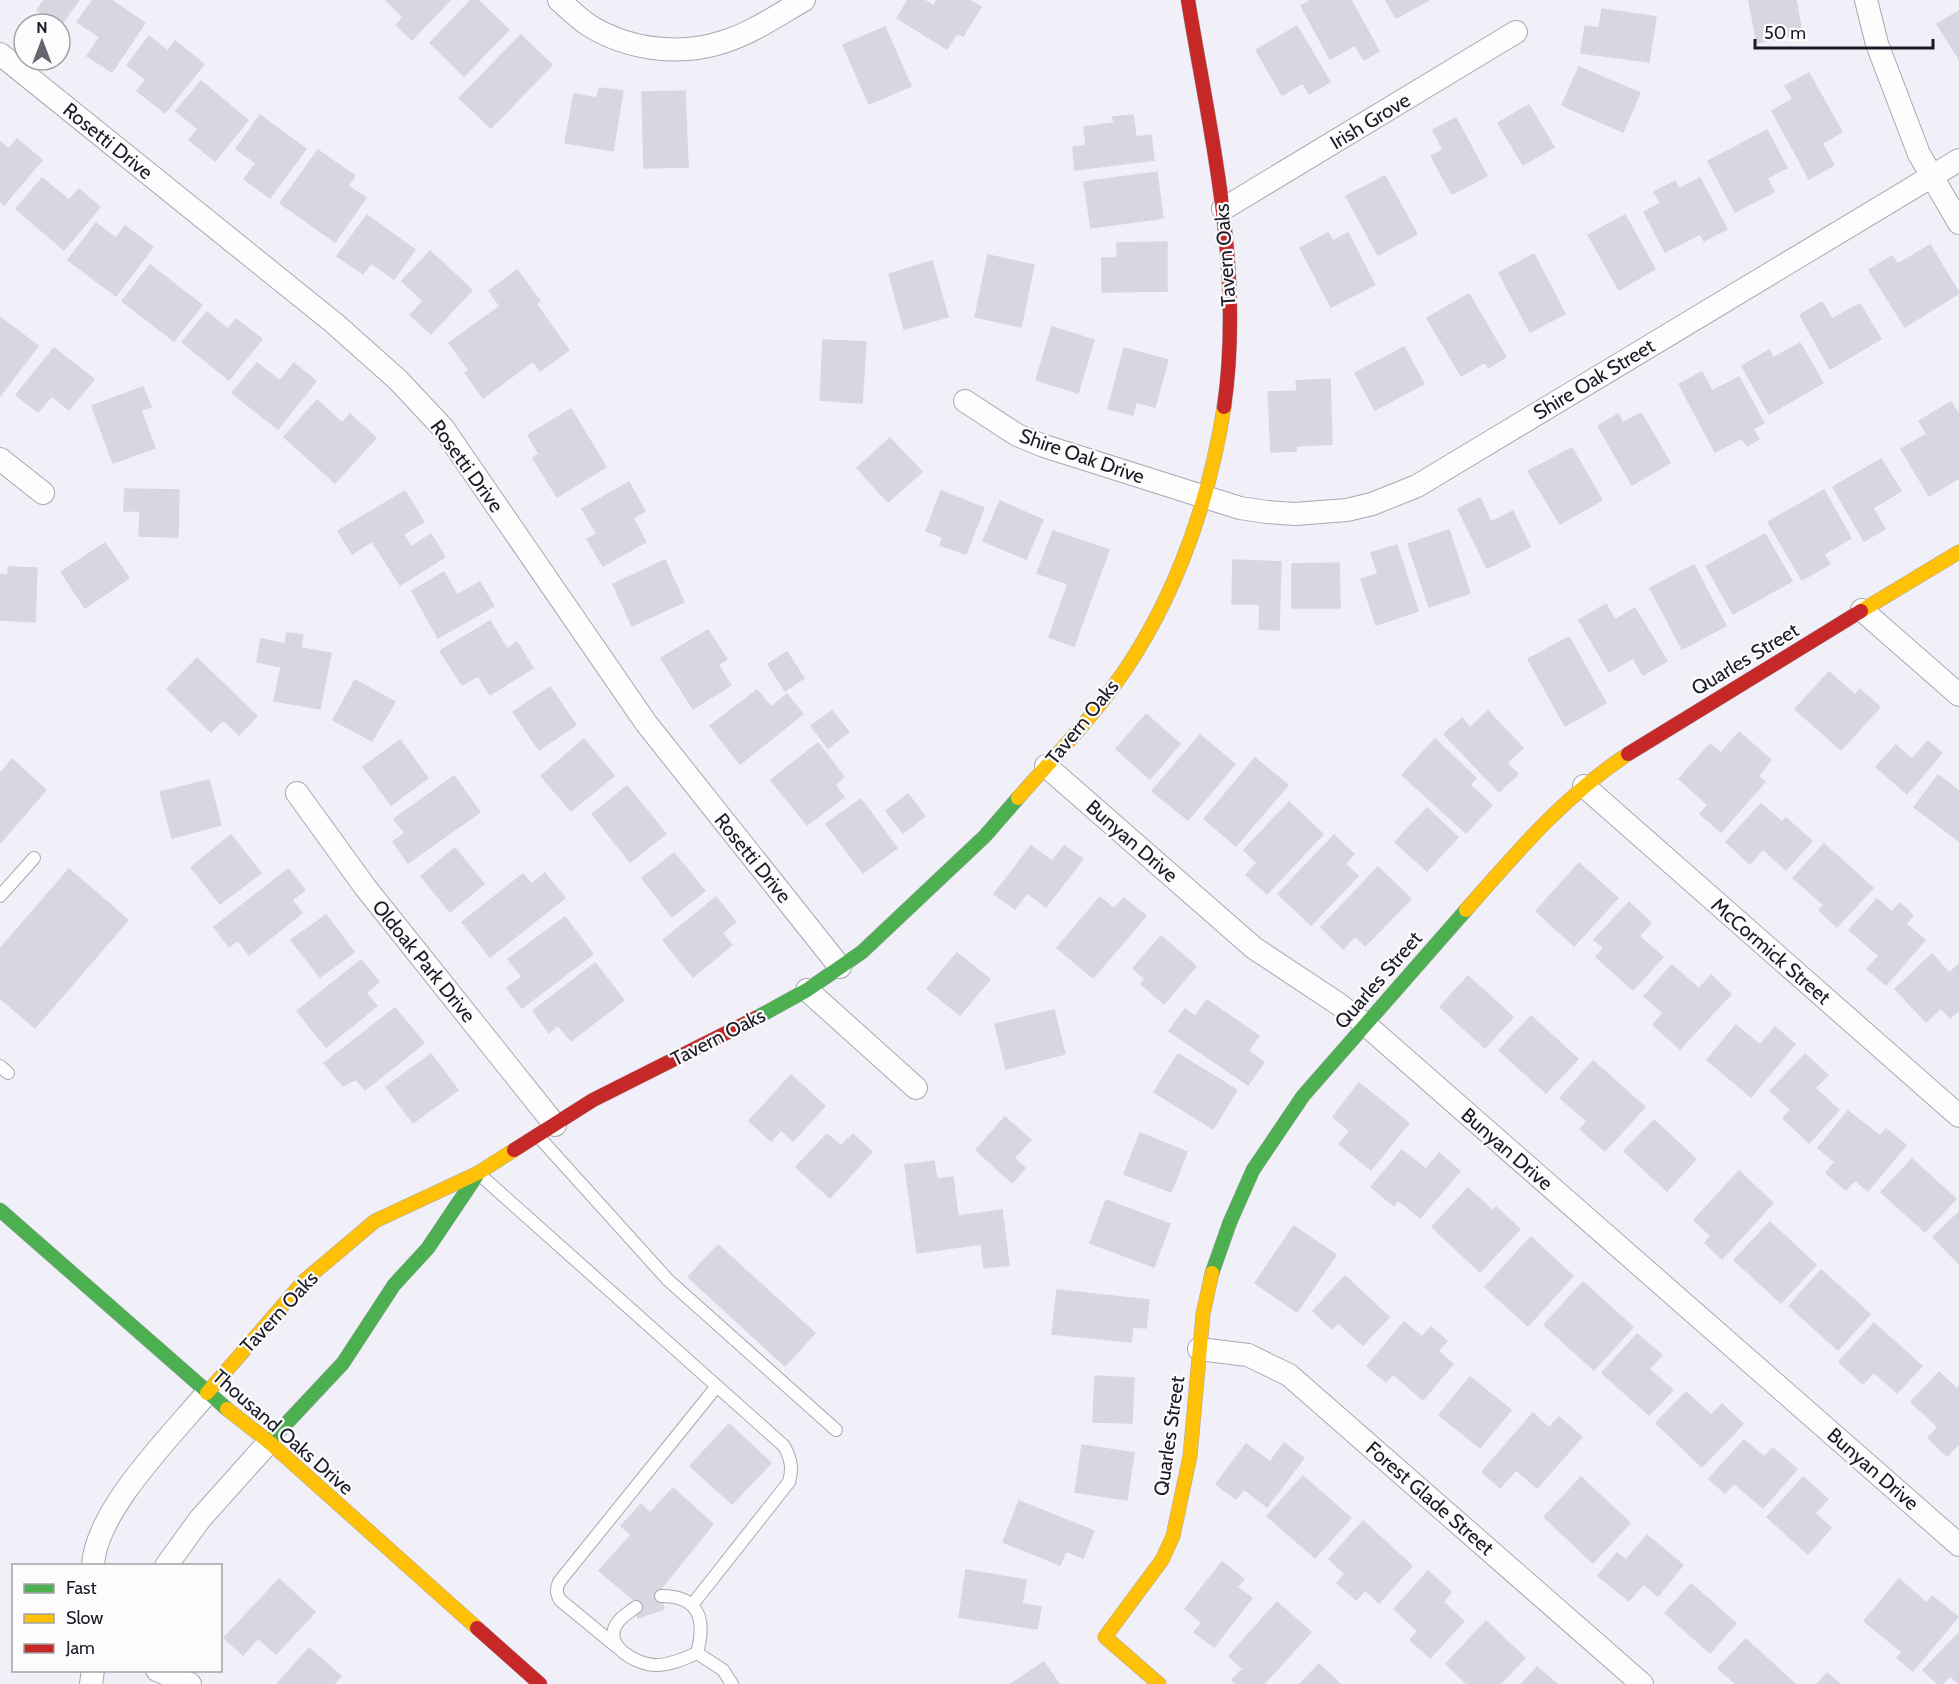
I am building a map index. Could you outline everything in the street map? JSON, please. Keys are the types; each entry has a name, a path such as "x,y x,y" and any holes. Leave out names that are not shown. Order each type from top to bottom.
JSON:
{"street":[{"path":"559,0 590,26 622,41 657,49 690,50 723,42 765,24 804,0"},
{"name":"Tavern Oaks","path":"93,1564 93,1556 104,1524 121,1498 207,1393 304,1281 375,1221 478,1173 593,1100 807,990 862,952 985,836 1105,698 1149,631 1178,572 1205,497 1218,444 1229,371 1229,255 1224,209 1188,0"},
{"path":"1866,0 1877,44 1919,154 1959,223"},
{"name":"Irish Grove","path":"1224,209 1516,32"},
{"name":"Rosetti Drive","path":"0,54 334,323 398,380 443,428 646,723 840,967"},
{"name":"Shire Oak Street","path":"1205,497 1240,508 1295,514 1347,510 1395,496 1417,486 1959,160"},
{"name":"Shire Oak Drive","path":"965,401 1017,435 1044,446 1205,497"},
{"path":"0,459 43,493"},
{"name":"Quarles Street","path":"1159,1684 1106,1637 1162,1560 1173,1536 1190,1456 1203,1314 1211,1276 1230,1222 1253,1170 1303,1096 1534,832 1600,772 1650,739 1959,552"},
{"path":"1862,610 1959,695"},
{"name":"Bunyan Drive","path":"1046,766 1254,948 1365,1024 1959,1545"},
{"name":"McCormick Street","path":"1584,786 1959,1116"},
{"name":"Oldoak Park Drive","path":"297,794 547,1131"},
{"path":"807,990 916,1088"},
{"name":"Tavern Oaks","path":"167,1564 200,1519 343,1363 394,1286 428,1248 478,1173"},
{"name":"Thousand Oaks Drive","path":"0,1210 207,1393 269,1442 540,1684"},
{"name":"Forest Glade Street","path":"1199,1349 1248,1355 1289,1375 1642,1684"},
{"path":"160,1672 190,1684"}],"lane":[{"path":"0,896 34,858"},
{"path":"547,1131 668,1280 836,1430"},
{"path":"478,1173 784,1446 790,1456 792,1470 789,1482 692,1605"},
{"path":"697,1653 678,1661 656,1665 638,1662 560,1600 557,1594 559,1582 717,1386"},
{"path":"661,1596 672,1596 692,1605 700,1619 702,1635 697,1653"},
{"path":"616,1646 614,1635 617,1623 636,1607"},
{"path":"697,1653 723,1670 732,1684"}],"building":[{"path":"44,0 79,0 70,12 40,12 37,10"},
{"path":"93,0 111,0 145,23 112,72 87,56 100,37 77,22"},
{"path":"386,0 450,0 412,40 396,25 403,17"},
{"path":"471,0 478,0 509,30 464,76 430,43"},
{"path":"908,0 924,0 934,6 937,0 969,0 981,7 963,36 957,33 947,49 897,18"},
{"path":"1311,0 1351,0 1379,51 1364,60 1355,45 1330,59 1301,6"},
{"path":"1386,0 1429,0 1396,18"},
{"path":"1749,0 1796,0 1802,34 1757,43"},
{"path":"1602,9 1656,17 1649,62 1581,53 1585,26 1599,28"},
{"path":"1959,11 1959,59 1937,24"},
{"path":"1297,26 1330,82 1309,94 1303,83 1282,95 1256,50"},
{"path":"885,27 911,86 869,104 843,45"},
{"path":"521,35 552,65 491,128 459,98"},
{"path":"149,36 168,51 175,41 204,64 165,113 137,91 146,80 127,65"},
{"path":"1579,67 1640,93 1623,132 1562,105"},
{"path":"1809,73 1842,132 1822,143 1834,165 1809,179 1772,111 1793,99 1785,86"},
{"path":"201,81 248,120 215,161 189,140 198,129 176,111"},
{"path":"599,88 623,91 613,151 565,143 574,94 597,98"},
{"path":"685,91 688,167 644,168 642,92"},
{"path":"1529,105 1554,147 1523,165 1498,123"},
{"path":"260,115 306,149 270,198 244,179 256,163 236,149"},
{"path":"1133,115 1136,137 1151,135 1154,160 1075,170 1073,147 1086,146 1084,127 1114,123 1113,117"},
{"path":"1456,118 1487,176 1452,194 1431,156 1443,150 1433,130"},
{"path":"1767,130 1787,168 1767,178 1774,192 1735,212 1708,161"},
{"path":"17,139 42,160 4,205 0,201 0,142 9,149"},
{"path":"318,150 355,176 348,186 366,198 335,242 280,203"},
{"path":"1157,172 1163,218 1091,228 1084,182"},
{"path":"1385,176 1417,234 1378,255 1346,196"},
{"path":"42,178 69,200 79,189 100,207 64,250 16,209"},
{"path":"1700,178 1727,229 1704,241 1700,234 1665,252 1644,212 1661,203 1654,192 1675,181 1679,189"},
{"path":"367,215 415,250 394,279 371,263 363,274 337,256"},
{"path":"1625,215 1655,269 1619,290 1588,235"},
{"path":"96,223 116,238 125,226 153,247 116,296 68,260"},
{"path":"1328,233 1333,241 1348,233 1375,285 1331,307 1300,248"},
{"path":"1167,242 1167,291 1102,292 1102,258 1117,258 1117,243"},
{"path":"1930,245 1959,293 1905,327 1869,270 1892,256 1898,264"},
{"path":"430,251 472,290 431,334 410,315 423,301 402,281"},
{"path":"1534,254 1565,314 1530,332 1499,273"},
{"path":"988,255 1034,265 1021,327 975,317"},
{"path":"932,261 948,317 904,329 889,274"},
{"path":"150,265 202,305 174,341 122,301"},
{"path":"517,270 540,301 536,304 569,350 540,371 533,361 483,398 465,373 469,370 449,343 500,306 489,291"},
{"path":"1469,294 1506,357 1488,368 1485,362 1461,376 1427,318"},
{"path":"1822,302 1832,319 1860,304 1881,339 1830,369 1800,315"},
{"path":"207,312 228,329 236,319 262,339 229,380 182,342"},
{"path":"0,317 38,346 0,396"},
{"path":"1052,327 1094,340 1078,393 1036,380"},
{"path":"823,340 866,342 862,403 820,400"},
{"path":"1800,343 1823,383 1769,414 1742,366 1769,350 1773,358"},
{"path":"1404,347 1424,384 1375,410 1355,373"},
{"path":"54,348 94,379 69,410 52,396 38,412 16,395"},
{"path":"1124,348 1168,360 1155,407 1136,402 1133,415 1108,409"},
{"path":"257,363 280,381 294,363 316,381 278,429 232,393"},
{"path":"1702,372 1712,391 1739,377 1764,423 1753,429 1759,439 1747,446 1742,438 1715,452 1679,384"},
{"path":"1330,379 1332,444 1296,446 1296,451 1271,452 1268,392 1297,391 1296,381"},
{"path":"143,387 151,407 141,410 155,448 113,463 92,406"},
{"path":"317,400 342,423 350,414 376,438 335,483 284,437"},
{"path":"1951,402 1959,415 1959,478 1929,496 1901,449 1927,434 1919,421"},
{"path":"571,409 606,467 557,497 533,458 539,454 528,435"},
{"path":"1641,413 1670,463 1632,485 1598,426 1618,414 1623,423"},
{"path":"890,438 922,472 888,502 857,468"},
{"path":"1572,448 1602,500 1560,524 1528,471"},
{"path":"1881,459 1901,491 1873,508 1885,529 1864,541 1833,487"},
{"path":"629,482 645,511 633,518 646,542 603,566 587,539 597,534 582,509"},
{"path":"125,489 179,490 178,537 139,536 140,511 124,511"},
{"path":"1824,490 1851,538 1824,554 1830,564 1802,580 1768,522"},
{"path":"405,491 424,522 403,534 411,547 431,534 445,557 400,585 372,541 352,554 338,531"},
{"path":"941,491 984,508 966,554 940,545 943,537 926,531"},
{"path":"1480,498 1491,522 1513,511 1530,547 1487,568 1458,509"},
{"path":"1000,501 1043,520 1026,559 983,541"},
{"path":"1449,530 1470,593 1429,607 1408,544"},
{"path":"1053,531 1109,550 1074,646 1049,637 1068,584 1037,573"},
{"path":"1765,534 1792,581 1733,614 1706,566"},
{"path":"105,543 129,578 85,608 61,572"},
{"path":"1397,545 1418,611 1376,625 1361,579 1378,574 1371,553"},
{"path":"665,560 684,602 632,626 613,584"},
{"path":"1233,560 1281,562 1279,630 1259,629 1260,604 1232,604"},
{"path":"1339,563 1340,608 1292,608 1292,564"},
{"path":"1694,565 1726,626 1682,649 1650,588"},
{"path":"8,567 37,568 35,622 0,620 0,574 8,575"},
{"path":"444,572 457,595 480,582 494,606 438,638 412,591"},
{"path":"1606,604 1615,620 1635,608 1667,661 1643,675 1633,658 1609,672 1579,620"},
{"path":"490,621 507,649 517,642 533,668 490,695 478,676 462,685 440,651"},
{"path":"708,630 727,659 718,665 731,685 693,709 661,658"},
{"path":"287,633 303,635 301,648 331,653 320,709 274,701 281,667 257,662 261,639 285,644"},
{"path":"1569,637 1606,703 1565,726 1528,659"},
{"path":"787,652 804,678 785,691 768,664"},
{"path":"197,658 257,716 239,735 223,720 211,732 167,689"},
{"path":"1829,672 1855,695 1860,689 1880,707 1841,750 1795,709"},
{"path":"355,680 395,702 372,741 333,720"},
{"path":"550,687 576,725 539,750 513,712"},
{"path":"757,690 771,707 787,694 803,714 740,764 710,726"},
{"path":"832,711 849,732 828,748 811,726"},
{"path":"1488,711 1523,748 1507,763 1518,774 1499,792 1444,734 1462,718 1470,728"},
{"path":"1146,714 1180,744 1150,779 1116,749"},
{"path":"1739,732 1771,760 1758,776 1765,782 1721,832 1700,814 1708,805 1679,779 1710,744 1721,753"},
{"path":"1200,735 1235,764 1188,820 1152,791"},
{"path":"584,739 614,776 571,811 541,776"},
{"path":"1435,739 1476,778 1470,785 1492,805 1466,833 1402,775"},
{"path":"400,740 428,778 391,805 363,767"},
{"path":"1928,741 1942,753 1907,794 1876,767 1896,745 1912,759"},
{"path":"818,743 844,777 835,785 844,797 807,825 771,780"},
{"path":"1255,758 1288,785 1236,846 1204,819"},
{"path":"12,759 46,790 0,843 0,774"},
{"path":"1938,775 1959,791 1959,841 1914,807"},
{"path":"454,776 480,812 408,863 393,842 405,833 394,819"},
{"path":"209,780 221,825 172,838 160,792"},
{"path":"627,786 666,834 630,862 592,814"},
{"path":"908,794 925,816 903,833 886,811"},
{"path":"861,799 897,848 863,873 826,824"},
{"path":"1289,802 1323,834 1267,894 1246,875 1257,863 1244,850"},
{"path":"1761,804 1782,822 1786,818 1812,841 1786,870 1763,849 1750,864 1726,842"},
{"path":"1427,808 1458,837 1427,871 1395,842"},
{"path":"231,835 261,873 220,904 191,867"},
{"path":"1334,835 1354,854 1345,864 1358,876 1311,925 1278,894"},
{"path":"1824,844 1873,888 1837,927 1819,910 1824,905 1793,878"},
{"path":"1031,846 1052,861 1064,846 1083,859 1046,907 1027,893 1015,909 994,894"},
{"path":"455,848 484,884 450,912 421,876"},
{"path":"674,853 705,891 672,917 642,878"},
{"path":"1579,863 1618,898 1574,946 1536,911"},
{"path":"1378,867 1411,899 1365,946 1355,936 1343,949 1321,927"},
{"path":"69,869 128,920 35,1028 0,998 0,949"},
{"path":"288,869 305,890 292,900 302,913 249,955 238,940 229,947 214,927"},
{"path":"545,873 565,898 490,957 462,922 523,874 532,884"},
{"path":"716,897 736,922 722,933 732,945 693,977 663,940"},
{"path":"1100,897 1114,909 1124,898 1146,916 1093,978 1057,948"},
{"path":"1877,899 1892,912 1900,903 1913,915 1906,924 1925,940 1886,985 1867,969 1879,956 1849,930"},
{"path":"1629,902 1651,923 1639,936 1663,957 1633,990 1596,957 1604,948 1594,940"},
{"path":"326,915 354,952 320,977 291,940"},
{"path":"565,917 593,954 522,1008 507,988 522,977 508,959"},
{"path":"1161,936 1196,966 1164,1004 1141,984 1145,979 1133,968"},
{"path":"957,953 990,979 960,1015 927,989"},
{"path":"1932,954 1949,973 1959,964 1959,1010 1950,1018 1941,1008 1926,1022 1895,989"},
{"path":"361,960 379,982 366,993 377,1006 326,1047 297,1011"},
{"path":"595,963 624,1000 571,1041 558,1025 549,1033 533,1011"},
{"path":"1672,965 1699,989 1711,975 1731,994 1680,1049 1653,1025 1663,1013 1644,996"},
{"path":"1468,976 1513,1017 1485,1048 1440,1007"},
{"path":"1207,1000 1259,1036 1248,1051 1264,1062 1248,1085 1169,1031 1185,1009 1195,1016"},
{"path":"395,1008 424,1043 365,1090 356,1079 343,1086 324,1063"},
{"path":"1054,1010 1065,1054 1006,1069 995,1024"},
{"path":"1531,1016 1578,1059 1546,1093 1499,1050"},
{"path":"1736,1025 1760,1045 1775,1027 1795,1044 1751,1097 1707,1060"},
{"path":"431,1054 458,1090 413,1123 386,1087"},
{"path":"1178,1054 1237,1090 1213,1129 1154,1092"},
{"path":"1805,1054 1828,1075 1815,1088 1839,1110 1809,1143 1783,1118 1791,1110 1770,1091"},
{"path":"1593,1061 1645,1107 1605,1151 1580,1129 1587,1121 1560,1098"},
{"path":"791,1075 825,1106 793,1141 781,1130 771,1141 749,1121"},
{"path":"1359,1083 1409,1123 1371,1170 1339,1144 1350,1131 1333,1117"},
{"path":"1848,1111 1880,1136 1886,1129 1906,1145 1868,1191 1855,1180 1846,1190 1826,1173 1835,1162 1818,1148"},
{"path":"1005,1117 1031,1140 1014,1158 1025,1168 1012,1183 976,1150"},
{"path":"1654,1120 1696,1159 1667,1191 1624,1151"},
{"path":"1140,1133 1187,1152 1171,1192 1124,1174"},
{"path":"827,1134 841,1146 853,1134 872,1152 830,1198 796,1167"},
{"path":"1402,1150 1426,1169 1439,1153 1460,1171 1420,1218 1398,1200 1394,1206 1371,1187"},
{"path":"1912,1159 1956,1199 1925,1232 1881,1192"},
{"path":"934,1161 937,1179 953,1177 958,1216 1002,1210 1009,1265 984,1268 981,1244 917,1253 905,1165"},
{"path":"1739,1171 1773,1203 1722,1259 1705,1243 1711,1236 1694,1220"},
{"path":"1468,1188 1493,1211 1496,1207 1520,1229 1480,1272 1432,1227"},
{"path":"1106,1200 1170,1224 1154,1267 1090,1243"},
{"path":"1959,1212 1959,1264 1933,1237"},
{"path":"1770,1222 1816,1265 1781,1303 1734,1260"},
{"path":"1294,1226 1336,1255 1297,1312 1255,1283"},
{"path":"1531,1237 1573,1276 1528,1326 1485,1287"},
{"path":"718,1245 815,1333 785,1366 688,1277"},
{"path":"1821,1270 1870,1314 1838,1350 1789,1306"},
{"path":"1345,1276 1389,1317 1363,1345 1338,1323 1332,1329 1313,1311"},
{"path":"1583,1282 1633,1327 1594,1370 1544,1325"},
{"path":"1057,1290 1149,1300 1146,1328 1133,1327 1131,1342 1052,1334"},
{"path":"1404,1322 1422,1337 1431,1327 1447,1341 1438,1351 1453,1364 1423,1400 1393,1374 1386,1382 1367,1366"},
{"path":"1874,1323 1922,1366 1897,1393 1874,1372 1863,1384 1839,1362"},
{"path":"1637,1334 1662,1355 1649,1369 1673,1390 1649,1415 1602,1373"},
{"path":"1939,1372 1957,1389 1959,1387 1959,1444 1947,1456 1928,1438 1938,1427 1911,1402"},
{"path":"1095,1376 1134,1378 1132,1423 1093,1422"},
{"path":"1470,1377 1511,1410 1480,1448 1439,1415"},
{"path":"1686,1392 1711,1415 1722,1404 1743,1424 1702,1467 1656,1423"},
{"path":"1533,1413 1549,1428 1559,1417 1582,1437 1537,1488 1516,1470 1500,1488 1482,1472"},
{"path":"729,1424 771,1463 732,1504 690,1466"},
{"path":"1744,1440 1764,1457 1773,1448 1797,1469 1763,1508 1734,1483 1725,1493 1709,1479"},
{"path":"1284,1443 1304,1458 1267,1507 1244,1489 1236,1499 1216,1484 1246,1444 1270,1462"},
{"path":"1082,1445 1134,1453 1127,1500 1075,1492"},
{"path":"1303,1476 1351,1518 1315,1558 1267,1516"},
{"path":"1581,1477 1630,1523 1593,1563 1544,1517"},
{"path":"1803,1477 1828,1499 1815,1513 1831,1528 1808,1554 1767,1517"},
{"path":"673,1488 713,1524 659,1591 664,1609 638,1618 634,1600 599,1571 631,1535 621,1526 641,1504 650,1513"},
{"path":"1019,1501 1094,1531 1083,1558 1066,1551 1060,1565 1003,1542"},
{"path":"1363,1521 1412,1566 1379,1603 1365,1590 1356,1600 1337,1583 1345,1574 1329,1559"},
{"path":"1647,1535 1683,1565 1658,1596 1643,1584 1629,1601 1598,1576 1617,1553 1626,1560"},
{"path":"1222,1562 1244,1579 1237,1587 1252,1598 1214,1647 1194,1632 1202,1623 1185,1609"},
{"path":"966,1570 1026,1580 1022,1604 1041,1607 1037,1629 959,1617"},
{"path":"1428,1571 1451,1592 1443,1602 1464,1621 1430,1658 1410,1640 1418,1631 1394,1609"},
{"path":"279,1579 315,1612 276,1654 258,1638 243,1655 224,1638"},
{"path":"1899,1579 1927,1603 1932,1596 1958,1617 1913,1671 1897,1658 1902,1652 1864,1621"},
{"path":"1691,1584 1736,1623 1710,1653 1665,1613"},
{"path":"1277,1602 1311,1632 1264,1684 1236,1684 1232,1680 1243,1669 1229,1656"},
{"path":"1486,1621 1525,1658 1500,1684 1467,1684 1446,1664"},
{"path":"1959,1633 1959,1684 1950,1676 1942,1684 1938,1684 1923,1670"},
{"path":"1746,1639 1795,1684 1736,1684 1718,1668"},
{"path":"309,1648 341,1676 334,1684 278,1683"},
{"path":"1044,1662 1059,1684 1011,1684"},
{"path":"1319,1664 1340,1684 1300,1684"},
{"path":"1537,1667 1557,1684 1522,1684"},
{"path":"1827,1673 1840,1684 1817,1684"}],"traffic: fast":[{"path":"756,1018 807,990 862,952 985,836 1018,798"},
{"path":"1212,1273 1230,1222 1253,1170 1303,1096 1466,910"},
{"path":"269,1442 343,1363 394,1285 428,1248 477,1175"},
{"path":"0,1210 227,1409"}],"traffic: slow":[{"path":"1018,798 1104,699 1148,633 1166,597 1196,523 1208,484 1224,407"},
{"path":"1861,611 1959,552"},
{"path":"1466,910 1542,826 1583,788 1628,754"},
{"path":"207,1393 304,1281 375,1221 478,1173 514,1150"},
{"path":"1159,1684 1105,1637 1162,1560 1173,1536 1190,1456 1203,1314 1212,1273"},
{"path":"227,1409 269,1442 477,1628"}],"traffic: jam":[{"path":"1188,0 1222,203 1227,254 1230,305 1229,356 1224,407"},
{"path":"1628,754 1861,611"},
{"path":"514,1150 593,1100 756,1018"},
{"path":"477,1628 540,1684"}]}
